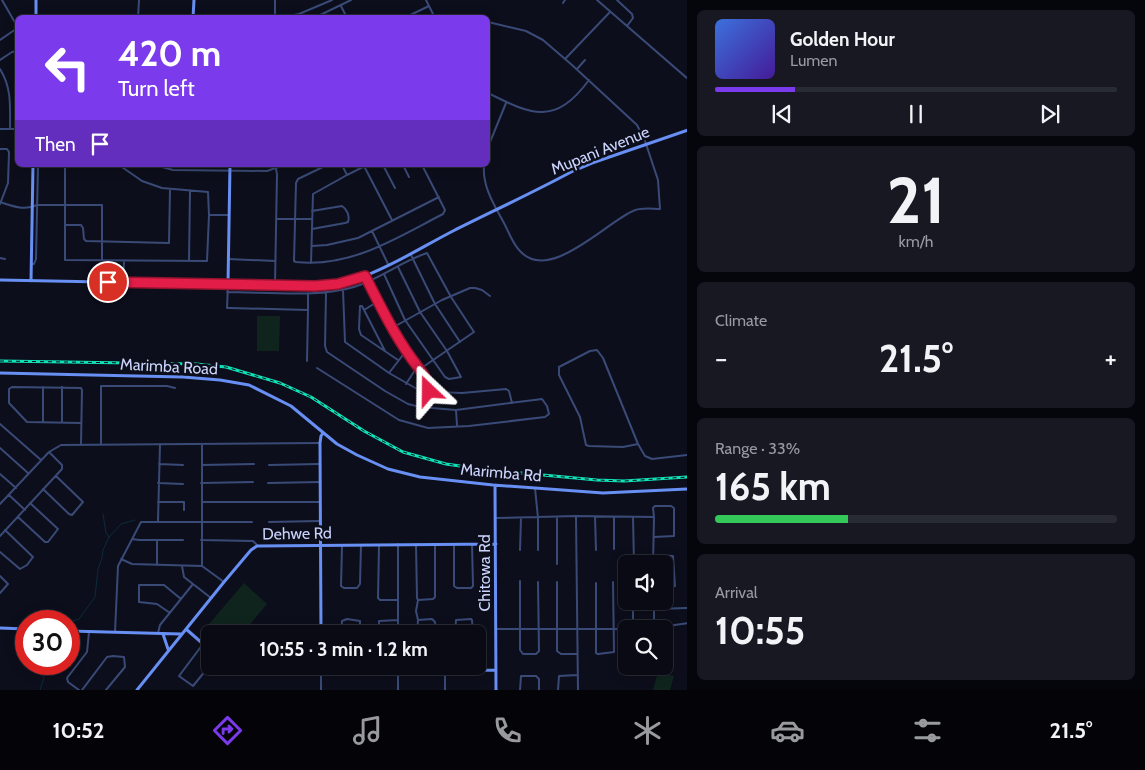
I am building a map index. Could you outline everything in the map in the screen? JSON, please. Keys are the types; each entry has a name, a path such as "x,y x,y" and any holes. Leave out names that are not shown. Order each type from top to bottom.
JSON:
{"street":[{"path":"2,0 15,23"},
{"path":"36,0 37,15"},
{"path":"138,0 138,15"},
{"path":"193,15 194,0"},
{"path":"275,0 275,15"},
{"path":"287,15 299,14 332,0"},
{"path":"320,15 351,0"},
{"path":"426,0 434,15"},
{"path":"597,0 687,78"},
{"path":"617,0 632,14 633,18 627,26"},
{"path":"340,6 345,15"},
{"path":"410,15 429,6"},
{"path":"565,59 610,12"},
{"path":"484,167 484,182 496,209 519,250 524,255 539,260 565,254 591,240 634,210 660,209 658,180 646,144 637,125 543,40 526,32 490,23"},
{"path":"0,40 15,30"},
{"path":"0,60 15,52"},
{"path":"577,69 585,60"},
{"path":"0,69 7,81 10,92 10,129"},
{"path":"490,94 528,111 557,110 572,100 589,80"},
{"path":"490,141 506,102"},
{"path":"0,128 15,129"},
{"name":"Mupani Avenue","path":"0,280 332,285 365,276 580,168 687,130"},
{"path":"0,149 7,149 10,152 8,184 0,203 14,207 32,207 37,205 102,206 102,261"},
{"path":"31,280 33,167"},
{"path":"30,264 34,264 36,261 38,167"},
{"path":"65,167 65,260 124,262 207,261 208,192 170,190 142,181 122,167"},
{"path":"163,167 174,170 230,171 267,171 280,167"},
{"path":"230,167 227,308 308,310"},
{"path":"324,167 296,181 294,261 297,263 345,260 379,247 443,214 445,210 423,167"},
{"path":"343,167 347,175"},
{"path":"311,263 312,211 315,191 364,167"},
{"path":"366,167 392,220"},
{"path":"384,167 394,188"},
{"path":"404,167 409,177"},
{"path":"275,285 276,169"},
{"path":"64,225 81,225 86,241 169,242 170,190"},
{"path":"188,262 190,191"},
{"path":"312,246 348,241 439,197"},
{"path":"312,211 342,206 349,218 348,222 345,223 312,229"},
{"path":"209,215 229,215"},
{"path":"276,218 312,219"},
{"path":"372,231 388,264"},
{"path":"410,253 435,304 460,342"},
{"path":"227,292 326,293 343,290 368,282 428,253 451,297 474,332 419,368 406,384"},
{"path":"0,258 5,259"},
{"path":"228,259 275,261"},
{"path":"123,282 124,262"},
{"path":"384,274 405,320 446,378 462,377 447,351 420,312 398,267"},
{"path":"365,276 392,328 428,385 428,409"},
{"path":"392,328 435,304 470,288 475,288 490,296"},
{"path":"343,290 344,342 389,373 417,389 429,391 462,393 506,389 510,391 512,403"},
{"path":"307,361 308,293"},
{"path":"317,368 399,420 425,427 445,428 457,425 479,425 546,417 548,415 547,406 542,399 456,410 428,409 404,402 327,352 325,346 326,293"},
{"path":"364,310 378,302"},
{"path":"386,351 362,306 359,307 361,335 398,360"},
{"path":"638,444 623,447 586,445 583,425 559,375 559,367 590,351 595,350 599,352 638,444 647,458 687,456"},
{"path":"389,373 407,351"},
{"name":"Marimba Road","path":"0,373 183,377 237,383 260,390 291,406 323,432"},
{"path":"100,444 101,386 167,386 175,388"},
{"path":"81,423 27,422 8,402 9,390 11,387 81,388 81,423 81,444"},
{"path":"43,387 43,423"},
{"path":"62,387 62,422"},
{"path":"456,410 457,425"},
{"path":"0,424 42,460"},
{"path":"321,625 320,436 323,432"},
{"name":"Marimba Rd","path":"323,432 337,444 357,456 402,474 496,485 603,493 687,489"},
{"path":"0,504 49,452 61,445 320,443"},
{"path":"158,521 160,444"},
{"path":"202,444 202,566"},
{"path":"0,448 29,474"},
{"path":"0,536 63,467 49,452"},
{"path":"159,464 183,465"},
{"path":"202,464 254,464"},
{"path":"269,465 320,464"},
{"path":"0,474 16,488"},
{"path":"43,489 72,515 83,502 56,476"},
{"path":"201,483 253,482"},
{"path":"268,483 320,482"},
{"path":"158,483 183,484"},
{"name":"Chitowa Rd","path":"496,485 496,690"},
{"path":"535,488 538,518 538,550"},
{"path":"9,495 25,510"},
{"path":"0,498 3,501"},
{"path":"158,502 184,502 184,510"},
{"path":"202,502 320,502"},
{"path":"18,517 45,542 48,542 58,529 30,504"},
{"path":"653,555 653,508 655,506 671,506 674,508 674,536 654,537"},
{"path":"576,516 578,690"},
{"path":"557,517 557,564"},
{"path":"595,517 596,550"},
{"path":"614,517 614,549"},
{"path":"633,517 634,555"},
{"path":"496,518 654,517"},
{"path":"520,550 521,518"},
{"path":"269,522 320,521"},
{"path":"115,632 117,568 141,522 252,522"},
{"path":"0,552 20,569 27,565 33,557 6,530"},
{"path":"132,539 157,541 183,540"},
{"path":"201,540 253,541 257,546"},
{"path":"157,541 157,565"},
{"path":"398,544 398,625"},
{"path":"416,544 418,600 416,611 418,625"},
{"path":"418,600 435,598 435,544"},
{"path":"454,544 454,583 457,588 471,588 473,586 472,544"},
{"name":"Dehwe Rd","path":"137,690 250,550 257,546 496,544"},
{"path":"342,545 341,586 344,588 357,588 360,585 361,545"},
{"path":"379,545 378,597 380,600 398,600"},
{"path":"673,556 675,586 673,587"},
{"path":"121,560 132,564 202,566 224,582"},
{"path":"182,565 183,575 211,598"},
{"path":"0,576 8,585 0,593"},
{"path":"520,581 521,653 534,654 539,651 538,582"},
{"path":"557,582 558,652 561,654 577,654"},
{"path":"596,583 596,653 598,654 614,652 613,582"},
{"path":"158,634 160,625 193,584"},
{"path":"170,613 157,604 139,602 139,585 164,585 181,599"},
{"path":"673,608 687,608"},
{"path":"341,625 341,622 347,619 360,620 360,625"},
{"path":"418,620 434,619 435,625"},
{"path":"456,625 456,620 471,619 472,625"},
{"path":"379,625 379,621 398,620"},
{"path":"673,625 687,623"},
{"path":"0,628 15,629"},
{"path":"496,630 539,628 618,629"},
{"path":"186,629 201,642"},
{"path":"80,632 182,634"},
{"path":"88,632 87,652 67,678 68,682 81,690 108,658 124,657 125,667 106,690"},
{"path":"163,634 168,650"},
{"path":"201,647 179,676 193,686 202,675"},
{"path":"486,669 496,670"},
{"path":"321,675 321,690"},
{"path":"398,675 398,690"},
{"path":"445,675 446,690"},
{"path":"558,690 559,676 577,675"},
{"path":"520,690 521,676 536,676 539,679 539,690"}],"green space":[{"path":"257,316 280,316 279,351 257,351"},
{"path":"244,583 267,604 250,625 209,624"},
{"path":"657,675 674,676 670,690 653,690"}],"waterway":[{"path":"103,514 106,533 109,537"},
{"path":"80,618 95,597 98,569 109,537 121,524 135,520"},
{"path":"40,690 45,675"}],"railway":[{"path":"0,361 196,364 226,367 280,383 311,397 364,431 403,452 446,464 488,470 597,480 624,481 687,477"}],"route":[{"path":"108,282 327,286 365,276 392,328 420,369 429,391"}]}
